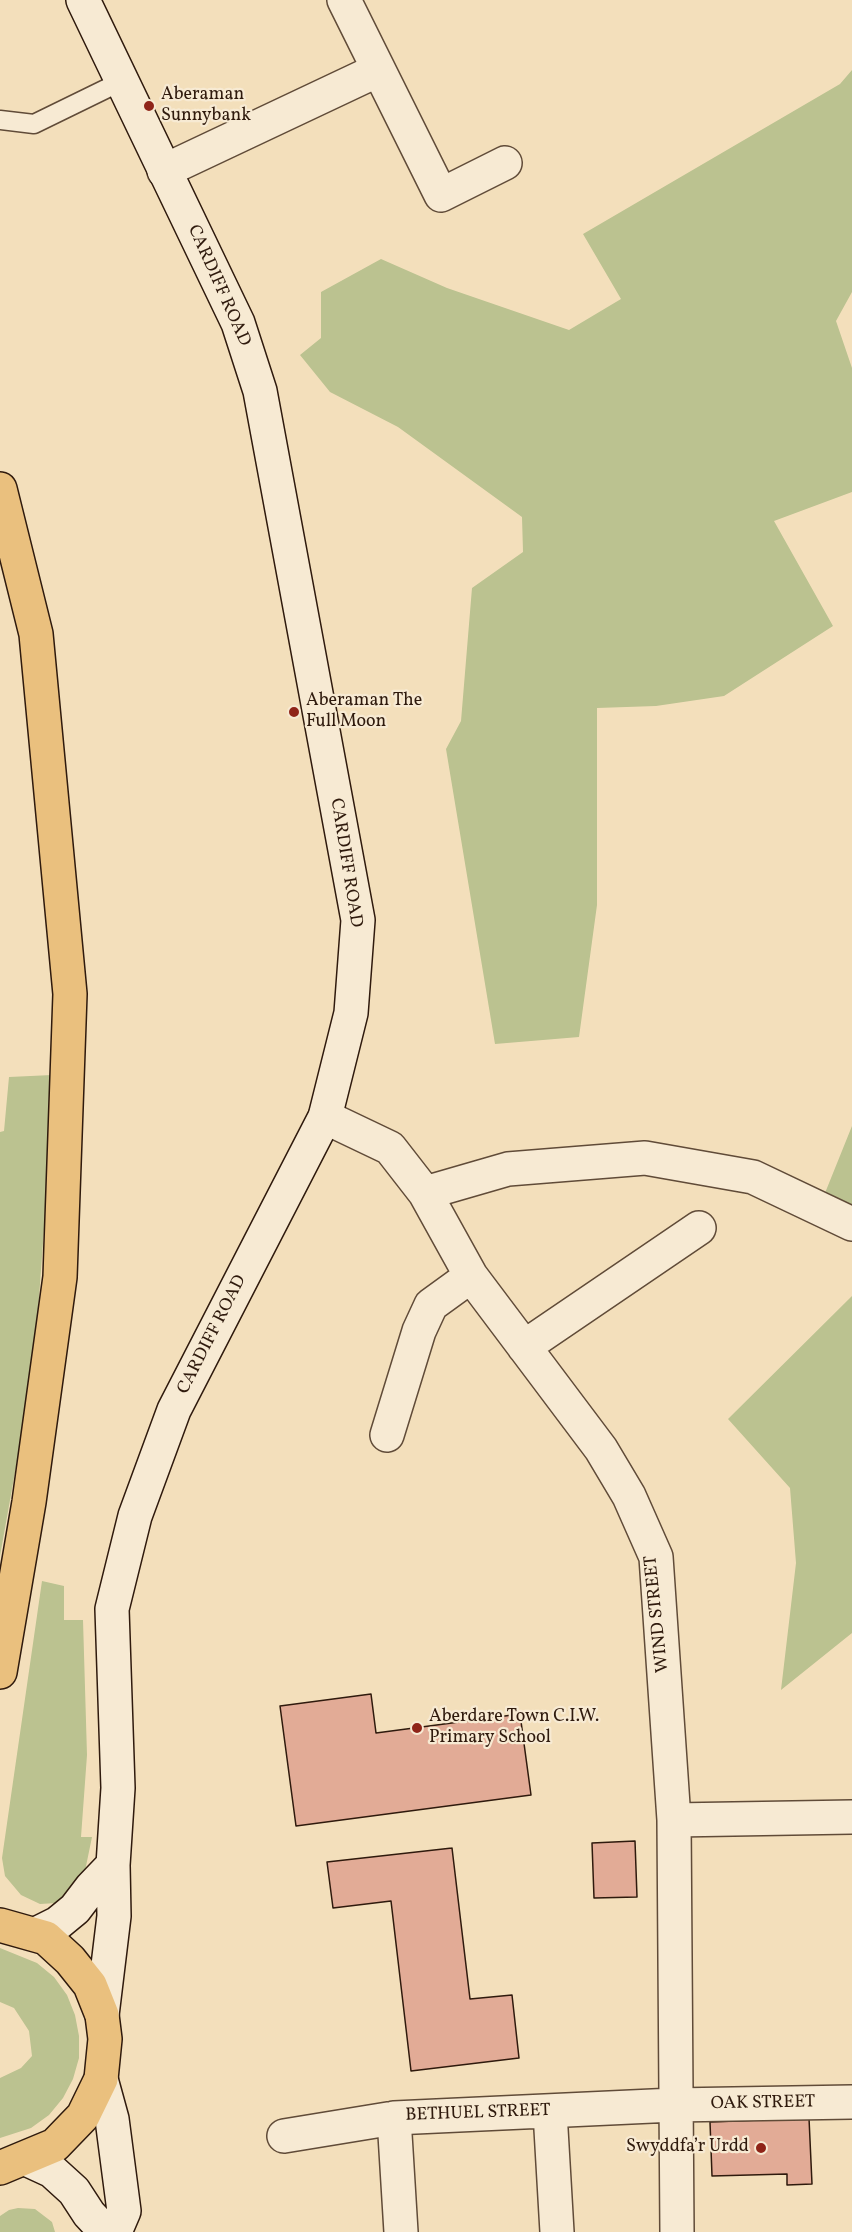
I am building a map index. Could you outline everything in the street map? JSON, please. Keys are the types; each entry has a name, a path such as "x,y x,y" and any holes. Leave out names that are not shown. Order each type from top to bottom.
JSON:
{"main road":[{"path":"0,489 36,634 70,994 60,1277 29,1502 0,1672"},
{"path":"11,1924 46,1938 70,1960 90,1985 102,2015 105,2039 101,2079 83,2116 55,2145 13,2164"}],"street":[{"name":"CARDIFF ROAD","path":"83,0 120,82 238,323 260,391 358,920 351,1013 325,1117 174,1410 135,1516 112,1609 118,1788 113,1865 114,1916 102,2015"},
{"path":"344,0 441,195 505,164"},
{"path":"164,171 378,70"},
{"name":"WIND STREET","path":"325,1117 390,1148 425,1193 471,1276 602,1449 629,1496 656,1557 674,1820 674,2105 677,2232"},
{"path":"425,1193 508,1169 645,1158 753,1178 852,1224"},
{"path":"524,1347 699,1228"},
{"path":"387,1435 419,1331 431,1305 471,1276"},
{"path":"674,1820 852,1817"},
{"path":"11,1924 58,1923 75,1909 113,1865"},
{"path":"101,2079 112,2119 124,2211 115,2232"},
{"name":"OAK STREET","path":"674,2105 852,2102"},
{"name":"BETHUEL STREET","path":"284,2136 394,2118 674,2105"},
{"path":"550,2112 557,2232"},
{"path":"394,2118 401,2232"},
{"path":"13,2164 52,2171 67,2184 106,2232"}],"lane":[{"path":"0,120 34,124 120,82"}],"green space":[{"path":"852,70 852,292 836,321 852,368 852,492 774,521 833,626 724,696 656,706 597,708 597,905 579,1037 495,1044 446,749 461,721 472,588 523,552 522,517 398,427 330,392 300,355 321,338 321,292 381,259 447,288 569,330 621,299 583,234 840,84"},
{"path":"52,1075 50,1147 34,1366 0,1556 0,1132 4,1131 9,1077"},
{"path":"852,1126 852,1208 825,1193"},
{"path":"852,1296 852,1633 781,1690 796,1563 790,1488 728,1419"},
{"path":"42,1581 64,1586 64,1620 83,1620 87,1755 81,1837 92,1837 85,1871 70,1893 57,1903 40,1904 21,1895 5,1876 2,1858"},
{"path":"0,1948 37,1963 54,1977 67,1995 75,2015 79,2036 79,2058 73,2079 63,2098 49,2115 31,2128 0,2138 0,2078 21,2068 32,2056 29,2031 14,2008 0,2002"},
{"path":"35,2209 52,2222 55,2232 0,2232 0,2216 9,2210"}],"building":[{"path":"371,1694 376,1733 520,1714 531,1795 296,1826 280,1706"},
{"path":"635,1841 637,1897 594,1898 592,1843"},
{"path":"452,1848 470,1999 512,1995 519,2058 411,2071 391,1901 333,1908 327,1862"},
{"name":"Swyddfa’r Urdd","path":"809,2118 812,2184 787,2185 787,2174 712,2176 710,2122"}],"place":[{"name":"Aberaman Sunnybank","path":"149,106"},
{"name":"Aberaman The Full Moon","path":"294,712"},
{"name":"Aberdare Town C.I.W. Primary School","path":"417,1728"},
{"name":"Swyddfa’r Urdd","path":"761,2148"}]}
